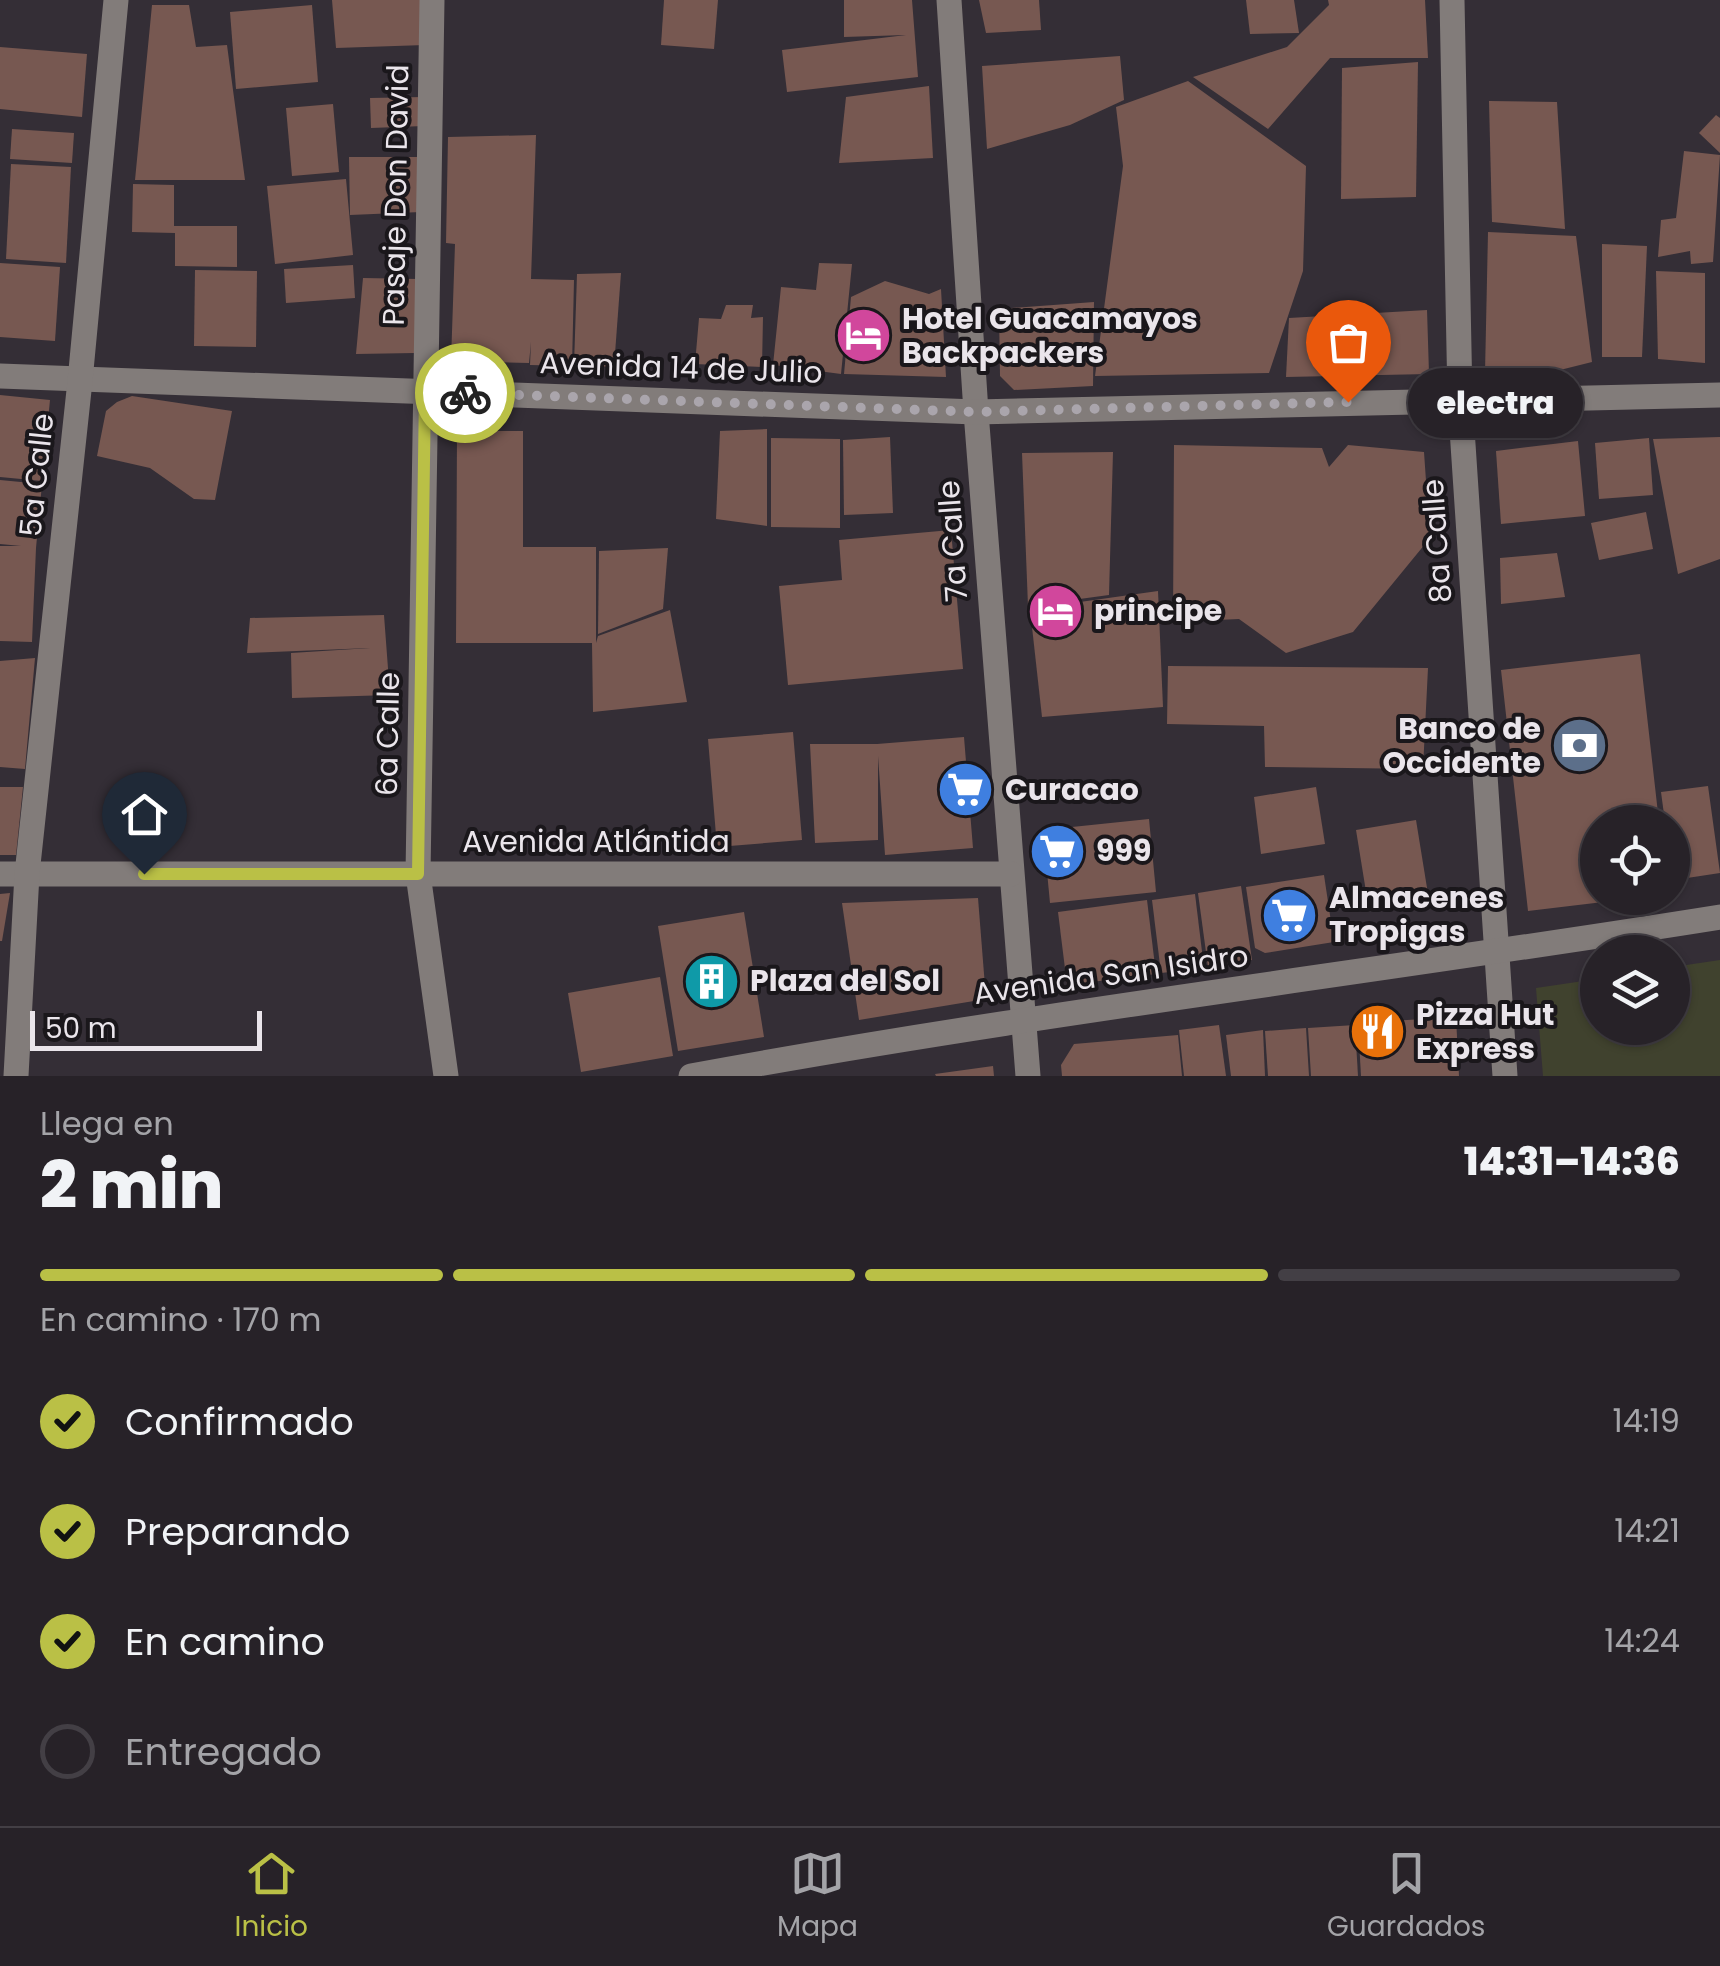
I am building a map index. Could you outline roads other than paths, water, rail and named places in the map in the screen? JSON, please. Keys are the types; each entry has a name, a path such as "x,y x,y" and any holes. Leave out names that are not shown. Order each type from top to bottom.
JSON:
{"street":[{"name":"5a Calle","path":"16,1076 26,874 80,380 116,0"},
{"name":"Pasaje Don David","path":"425,392 432,0"},
{"name":"7a Calle","path":"948,0 1028,1076"},
{"name":"8a Calle","path":"1452,0 1460,399 1505,1076"},
{"name":"Avenida 14 de Julio","path":"0,376 976,412 1720,396"},
{"name":"6a Calle","path":"425,392 418,874 446,1076"},
{"name":"Avenida Atlántida","path":"0,874 1011,874"},
{"name":"Avenida San Isidro","path":"691,1076 1022,1020 1720,918"}],"place":[{"name":"Hotel Guacamayos Backpackers","path":"863,336"},
{"name":"electra","path":"1348,402"},
{"name":"principe","path":"1055,611"},
{"name":"Banco de Occidente","path":"1580,746"},
{"name":"Curacao","path":"966,790"},
{"name":"999","path":"1057,851"},
{"name":"Almacenes Tropigas","path":"1290,915"},
{"name":"Plaza del Sol","path":"711,981"},
{"name":"Pizza Hut Express","path":"1377,1032"}]}
